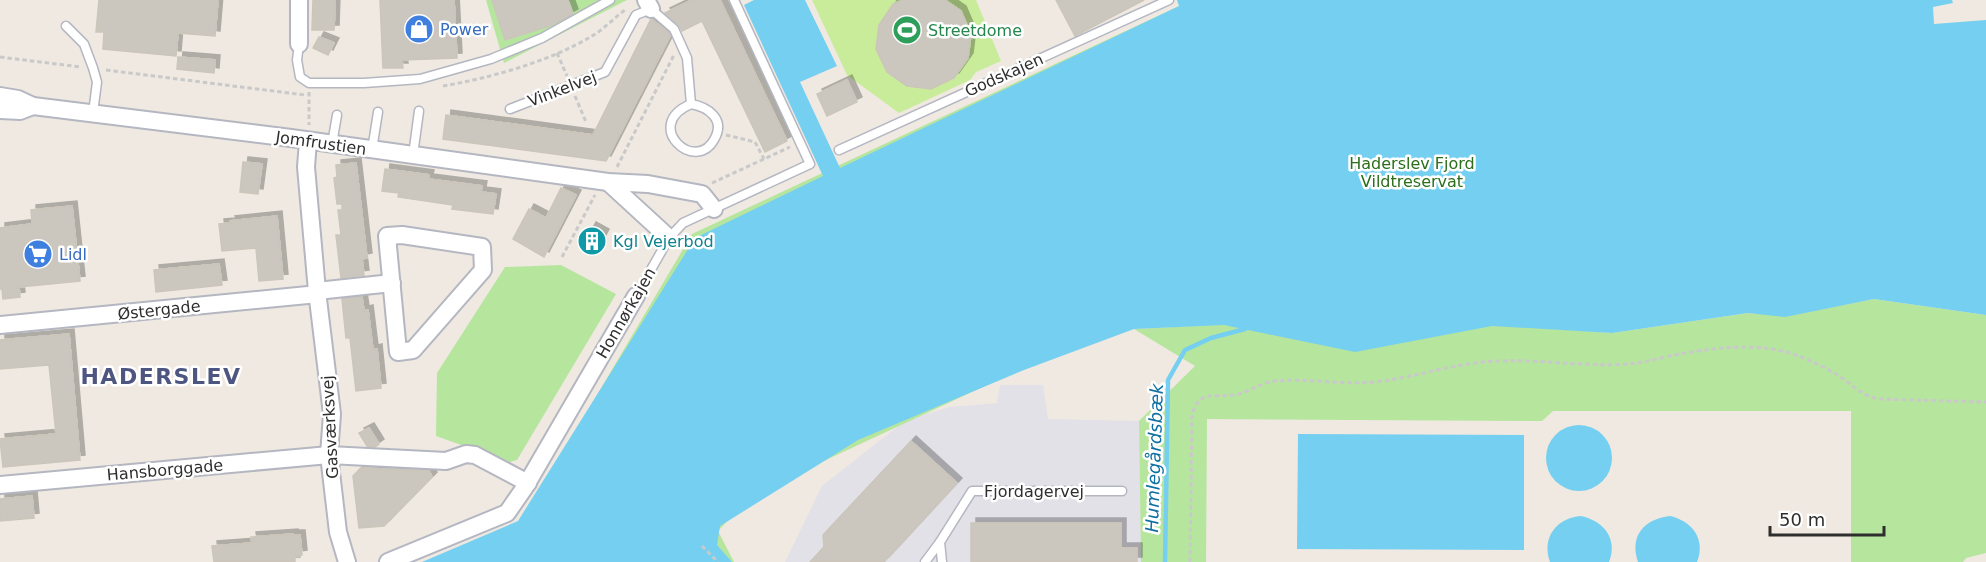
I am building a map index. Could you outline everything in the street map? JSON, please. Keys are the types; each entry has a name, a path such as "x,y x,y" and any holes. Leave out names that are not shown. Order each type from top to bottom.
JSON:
{"street":[{"path":"299,0 299,44"},
{"name":"Jomfrustien","path":"0,96 18,99 33,106 605,182 648,184 702,194"},
{"name":"Jomfrustien","path":"0,111 21,111 33,106"},
{"name":"Gasværksvej","path":"308,141 306,167 332,414 329,455 338,532 346,562"},
{"path":"605,182 669,238"},
{"path":"702,194 714,208"},
{"path":"402,235 482,247 483,270 413,350 398,352 392,283 387,236 402,235"},
{"path":"318,292 392,283"},
{"name":"Østergade","path":"0,325 318,292"},
{"name":"Honnørkajen","path":"388,562 507,513 524,489 636,296"},
{"name":"Hansborggade","path":"0,485 329,455 446,461 466,454 475,455 524,489"}],"lane":[{"path":"299,44 297,60 300,77 309,82 364,83 420,79 491,59 542,38 610,0"},
{"path":"734,0 800,142"},
{"name":"Godskajen","path":"839,150 1169,0"},
{"name":"Vinkelvej","path":"510,109 605,72 636,15 648,4 674,29 687,58 691,104"},
{"path":"66,26 84,44 93,68 97,82 93,113"},
{"path":"691,104 703,106 713,113 718,125 716,137 709,147 697,152 680,147 675,143 670,132 672,119 679,109 691,104"},
{"path":"413,155 419,111"},
{"path":"372,150 378,112"},
{"path":"332,144 338,115"},
{"name":"Honnørkajen","path":"636,296 669,238 683,223 810,164 800,142"},
{"name":"Fjordagervej","path":"925,562 972,490 1122,491"},
{"path":"940,542 942,562"}],"path":[{"path":"620,161 680,43"},
{"path":"731,136 755,142 764,159"},
{"path":"702,194 710,184 800,142"},
{"path":"562,257 605,182"},
{"path":"1190,562 1192,414 1195,406 1201,399 1211,395 1238,394 1263,382 1299,380 1374,382 1449,367 1494,361 1626,364 1685,353 1752,347 1780,350 1809,361 1836,374 1861,393 1878,399 1986,402"},
{"path":"702,546 718,562"}],"shaded area":[{"path":"1000,385 1043,385 1048,419 1139,421 1141,562 785,562 822,486 906,420 950,407 997,403"}],"green space":[{"path":"486,0 627,0 504,63"},
{"name":"Streetdome","path":"812,0 976,0 1001,61 976,72 970,80 899,113 847,75"},
{"name":"Haderslev Fjord Vildtreservat","path":"1192,0 1933,0 1861,297 1786,316 1874,299 1986,315 1986,553 1966,558 1963,562 1851,562 1851,411 1553,411 1542,421 1207,419 1206,562 1141,562 1139,421 1195,366 1134,329 1193,326 1137,315 753,494 718,531 734,562 426,562 522,522 692,234","holes":["1755,305 1758,314 1748,313 1612,333 1556,329"]},
{"path":"561,265 616,294 517,460 509,462 436,436 437,373 505,267"}],"water":[{"name":"Haderslev Fjord Vildtreservat","path":"754,0 805,0 837,66 800,82 840,168 1179,6 1177,0 1952,0 1953,3 1933,7 1934,24 1986,20 1986,315 1874,299 1785,317 1748,313 1612,333 1492,326 1355,352 1224,325 1134,329 1024,370 858,440 720,526 717,545 732,562 422,562 518,521 695,238 823,176 744,5"},
{"path":"1579,425 1591,428 1602,435 1609,446 1612,458 1609,470 1602,481 1591,488 1579,491 1567,488 1556,481 1549,470 1546,458 1549,446 1556,435 1567,428"},
{"path":"1298,434 1524,435 1524,550 1297,549"},
{"path":"1581,516 1596,522 1607,532 1612,546 1609,562 1550,562 1548,545 1553,530 1565,521"},
{"path":"1670,516 1685,522 1695,532 1700,546 1697,562 1638,562 1636,544 1641,530 1653,521"}],"building":[{"path":"99,0 218,0 215,36 178,33 176,56 103,49 104,32 96,32"},
{"path":"313,0 335,0 334,30 312,30"},
{"name":"Power","path":"380,0 454,0 457,58 402,60 403,68 383,68"},
{"path":"492,0 568,0 573,14 552,25 505,40"},
{"path":"692,0 720,0 787,141 765,152 702,21 682,31 679,25 665,13"},
{"path":"903,0 945,0 961,11 971,34 968,58 954,78 931,89 907,86 887,72 876,49 879,25 893,4"},
{"path":"1056,0 1144,0 1075,36"},
{"path":"651,19 670,36 606,161 443,139 446,115 593,135"},
{"path":"319,37 334,43 328,55 313,48"},
{"path":"178,57 215,60 214,73 177,69"},
{"path":"847,80 857,102 827,116 817,94"},
{"path":"243,162 262,164 258,194 240,192"},
{"path":"356,163 367,258 362,259 364,275 341,278 336,235 341,235 338,210 342,210 342,204 337,204 334,178 337,177 336,165"},
{"path":"385,169 429,175 428,179 482,186 481,192 496,194 493,214 452,209 453,205 398,197 399,193 382,191"},
{"path":"561,188 576,195 544,257 513,239 529,209 546,218"},
{"name":"Lidl","path":"72,206 80,281 19,287 20,297 3,299 2,289 0,289 0,228 32,224 31,210"},
{"path":"277,216 283,279 259,281 256,248 222,251 219,224"},
{"name":"Kgl Vejerbod","path":"591,227 604,234 593,255 580,248"},
{"path":"219,264 222,285 156,292 154,270"},
{"path":"362,297 364,311 368,310 373,350 377,349 381,388 356,391 350,338 346,338 342,299"},
{"path":"69,334 80,460 3,467 0,439 56,434 49,365 0,369 0,340"},
{"path":"369,428 379,444 375,447 367,446 359,433"},
{"path":"911,441 957,483 884,562 810,562 824,547 823,535"},
{"path":"361,468 429,471 432,477 384,526 359,528 353,476"},
{"path":"32,496 34,518 0,521 0,499"},
{"path":"971,523 1121,523 1121,548 1137,548 1137,562 971,562"},
{"path":"300,535 302,555 295,556 295,562 214,562 212,546 252,543 251,537"}],"waterway":[{"name":"Humlegårdsbæk","path":"1165,562 1168,380 1185,350 1211,338 1245,329"}],"place":[{"name":"Power","path":"419,29"},
{"name":"Streetdome","path":"907,30"},
{"name":"Kgl Vejerbod","path":"592,241"},
{"name":"Lidl","path":"38,254"}],"district":[{"name":"HADERSLEV","path":"161,376"}]}
